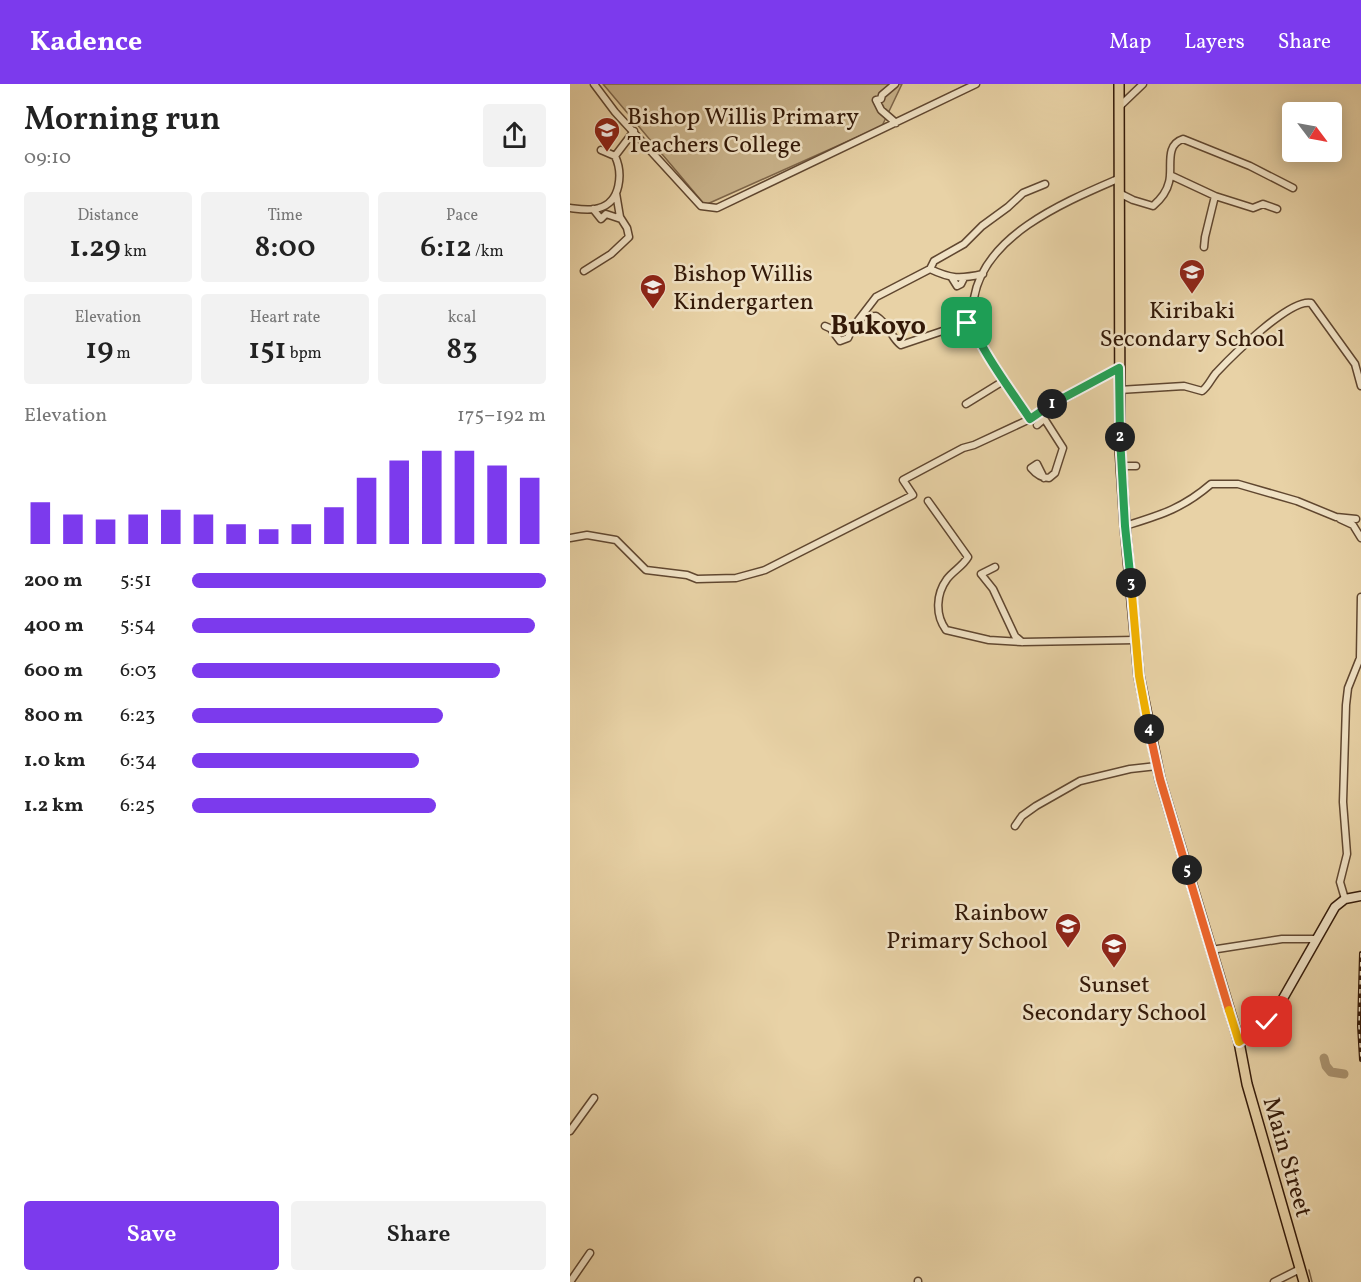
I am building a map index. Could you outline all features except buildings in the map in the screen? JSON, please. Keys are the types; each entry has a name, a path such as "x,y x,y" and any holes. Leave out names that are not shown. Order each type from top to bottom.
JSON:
{"main road":[{"name":"Main Street","path":"1119,84 1121,466 1141,687 1157,766 1239,1042 1247,1084 1304,1282"},
{"path":"1239,1042 1267,1022 1277,1009 1335,907 1346,899 1361,896"}],"street":[{"path":"594,84 615,112 701,206 717,208 976,84"},
{"path":"895,84 882,95 881,99 876,100 882,110 896,123"},
{"path":"1120,106 1143,84"},
{"path":"615,156 634,131"},
{"path":"1119,193 1153,206 1159,202 1170,175 1169,160 1173,147 1179,140 1184,139 1250,166 1293,188"},
{"path":"570,208 593,209 607,206 616,192 620,183 620,165 615,156 601,150"},
{"path":"1170,175 1215,196 1254,208 1263,204 1276,209"},
{"path":"1030,419 973,328 976,288 982,274 1002,245 1052,208 1120,178"},
{"path":"853,327 846,330 828,328 840,341 848,338 853,327 876,297 930,269 934,261 964,244 982,226 1023,193 1045,184"},
{"path":"584,271 611,254 629,237 627,228 621,219 616,192"},
{"path":"1204,247 1215,196"},
{"path":"593,209 601,219 606,214 621,219"},
{"path":"930,269 952,278 982,274"},
{"path":"1119,390 1184,386 1202,392 1214,375 1269,324 1288,309 1307,302 1311,303 1354,364 1361,386"},
{"path":"862,317 876,316 884,321 901,345 972,321"},
{"path":"570,538 587,535 616,540 646,570 687,575 697,579 736,578 765,570 913,495 903,480 963,448 1030,419 1119,368"},
{"path":"966,404 1005,380"},
{"path":"1040,412 1063,448 1055,473 1049,478 1044,478"},
{"path":"1037,425 1044,419"},
{"path":"1121,466 1136,466"},
{"path":"1125,526 1170,512 1194,500 1211,484 1238,484 1297,501 1336,517 1353,525 1361,538"},
{"path":"928,501 968,557 964,564 947,579 939,596 937,609 940,623 946,630 967,636 1022,642 1136,640"},
{"path":"1336,517 1356,519"},
{"path":"995,567 981,574 993,589 1015,636 1022,642"},
{"path":"1346,899 1340,882 1347,854 1343,802 1346,705 1348,688 1360,658 1361,597"},
{"path":"1015,826 1022,816 1036,806 1080,781 1130,769 1157,766"},
{"path":"1211,950 1282,939 1317,939"},
{"path":"570,1131 594,1098"},
{"path":"570,1282 590,1253"},
{"path":"1274,1282 1300,1269"}],"shaded area":[{"path":"603,84 902,84 882,126 705,205"}],"waterway":[{"path":"1324,1058 1331,1072 1344,1074"},
{"path":"1309,1270 1312,1282"}],"railway":[{"path":"1361,953 1359,1026 1361,1060"}],"place":[{"name":"Bishop Willis Primary Teachers College","path":"607,153"},
{"name":"Kiribaki Secondary School","path":"1192,295"},
{"name":"Bishop Willis Kindergarten","path":"653,310"},
{"name":"Rainbow Primary School","path":"1068,949"},
{"name":"Sunset Secondary School","path":"1114,969"}],"district":[{"name":"Bukoyo","path":"878,325"}],"route":[{"path":"967,323 972,321 982,345 1030,419 1064,397 1119,368 1120,448 1125,526 1139,676 1147,722 1160,779 1239,1042 1267,1022"}]}
